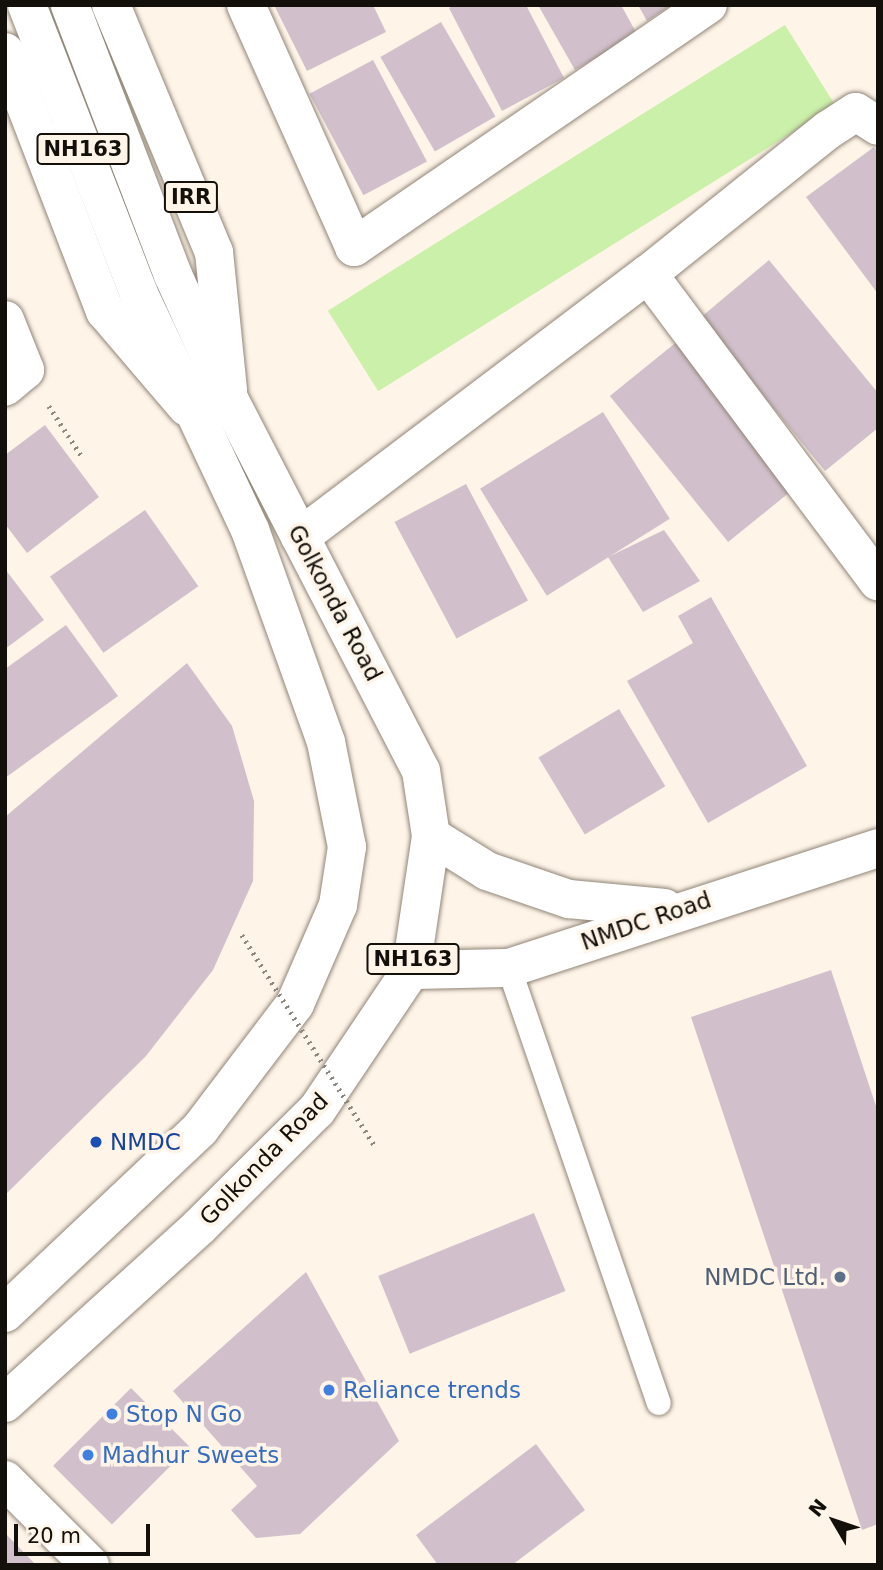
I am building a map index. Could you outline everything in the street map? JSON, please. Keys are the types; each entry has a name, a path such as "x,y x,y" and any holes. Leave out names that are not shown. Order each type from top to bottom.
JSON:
{"main road":[{"name":"NH163","path":"27,5 139,294 193,414"},
{"name":"NH163","path":"70,5 173,275 229,399"},
{"name":"IRR","path":"111,5 214,252 229,399"},
{"path":"246,5 354,247 708,5"},
{"path":"5,52 104,311 193,414"},
{"path":"300,537 648,274 856,112 878,126"},
{"path":"648,274 878,582"},
{"path":"5,320 15,378"},
{"name":"Golkonda Road","path":"5,1403 199,1227 317,1110 411,970 431,836 421,771 229,399"},
{"name":"Golkonda Road","path":"5,1313 200,1129 295,1003 338,905 347,847 326,741 250,530 193,414"},
{"path":"431,836 487,871 569,899 681,909"},
{"name":"NMDC Road","path":"411,970 509,968 681,909 877,852"},
{"path":"5,1480 90,1565"}],"lane":[{"path":"509,968 659,1403"}],"path":[{"path":"15,378 81,455"},
{"path":"242,935 375,1146"}],"green space":[{"path":"785,25 835,106 378,391 328,311"}],"building":[{"path":"274,5 373,5 386,32 307,71"},
{"path":"454,5 526,5 564,78 502,111 449,8"},
{"path":"538,5 621,5 637,34 575,70"},
{"path":"638,5 672,5 647,21"},
{"path":"441,22 496,116 435,151 380,57"},
{"path":"373,60 427,162 363,195 309,94"},
{"path":"874,147 878,153 878,294 806,197"},
{"path":"769,260 878,393 878,428 825,471 700,318"},
{"path":"679,340 797,486 728,542 610,396"},
{"path":"603,412 670,519 547,596 480,489"},
{"path":"45,425 99,497 27,553 5,524 5,455"},
{"path":"466,484 528,601 456,639 394,522"},
{"path":"145,510 198,586 103,653 50,577"},
{"path":"664,530 700,581 643,612 608,557"},
{"path":"5,569 44,620 5,649"},
{"path":"711,597 807,766 708,823 627,681 693,643 678,616"},
{"path":"66,625 118,696 5,778 5,669"},
{"path":"187,663 232,726 254,801 253,881 213,970 146,1056 5,1195 5,817"},
{"path":"619,709 665,786 585,835 538,757"},
{"path":"831,970 878,1112 878,1524 862,1530 691,1017"},
{"path":"534,1213 565,1291 410,1354 378,1276"},
{"path":"306,1272 399,1441 300,1534 256,1538 231,1510 257,1486 173,1391"},
{"path":"131,1388 190,1447 112,1524 53,1466"},
{"path":"536,1444 585,1510 512,1565 438,1565 416,1535"},
{"path":"5,1533 36,1565 5,1565"}],"place":[{"name":"NMDC","path":"96,1142"},
{"name":"NMDC Ltd.","path":"840,1277"},
{"name":"Reliance trends","path":"329,1390"},
{"name":"Stop N Go","path":"112,1414"},
{"name":"Madhur Sweets","path":"88,1455"}]}
